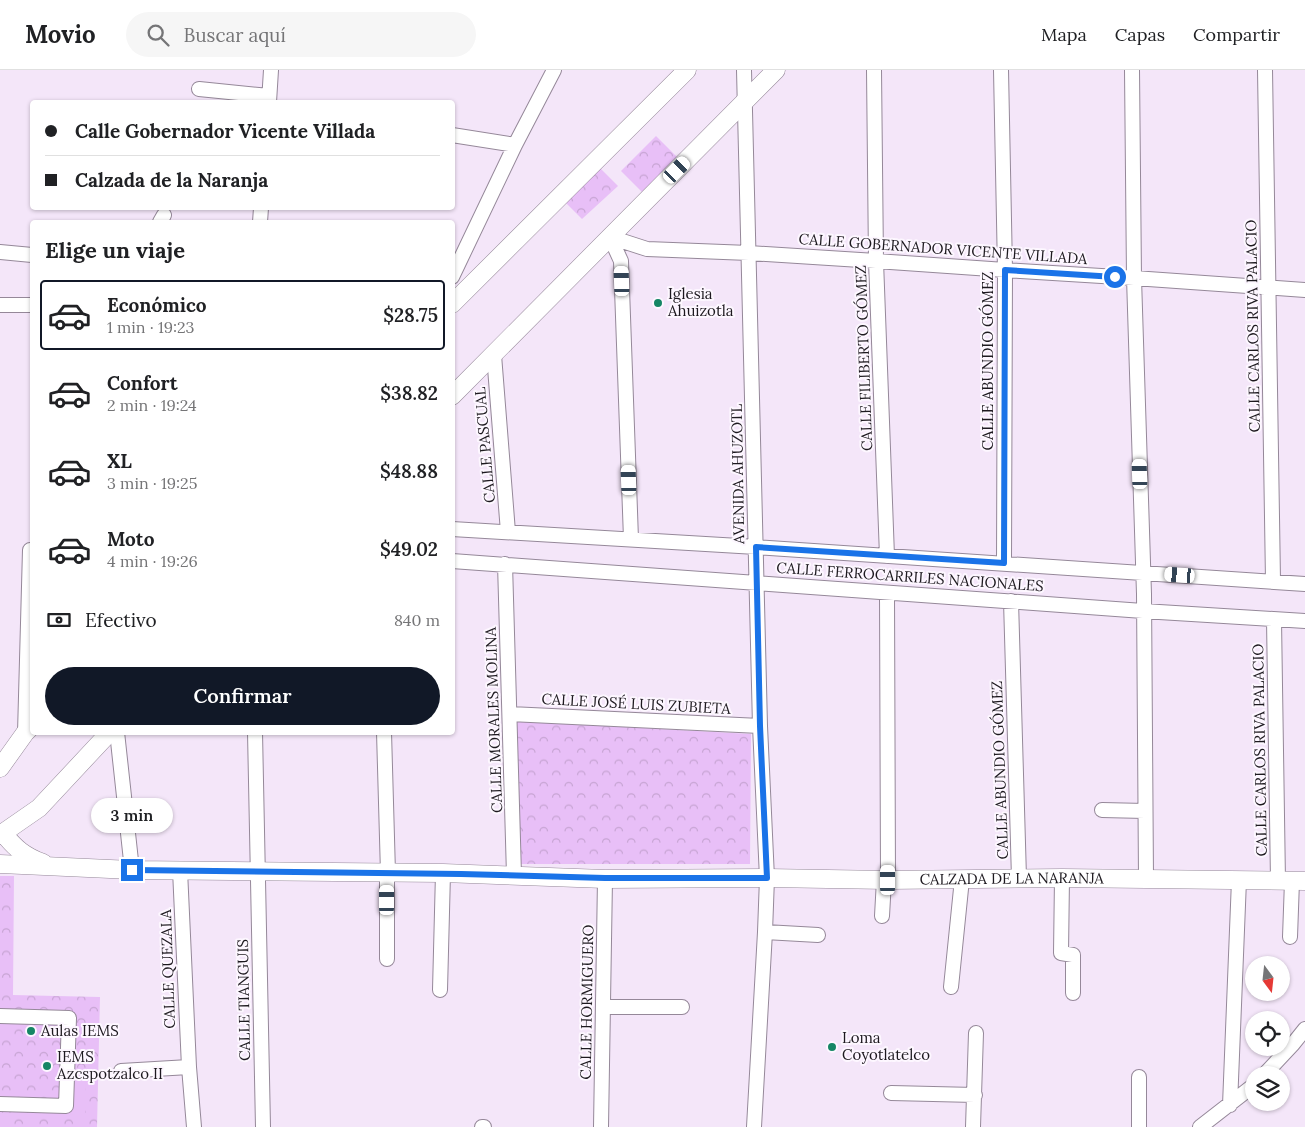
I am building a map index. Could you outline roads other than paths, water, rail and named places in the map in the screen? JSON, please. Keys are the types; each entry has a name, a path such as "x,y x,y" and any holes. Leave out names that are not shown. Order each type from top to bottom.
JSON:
{"main road":[{"path":"455,301 686,70"},
{"path":"455,393 776,70"},
{"path":"0,768 29,729"},
{"path":"50,866 30,858 15,848 1,834 39,808 107,735"},
{"name":"CALZADA DE LA NARANJA","path":"0,864 132,870 605,878 886,880 1146,878 1292,881"}],"street":[{"path":"199,89 269,99 271,70"},
{"path":"455,271 515,145 554,70"},
{"name":"AVENIDA AHUZOTL","path":"744,70 760,726 767,878 754,1127"},
{"name":"CALLE FILIBERTO GÓMEZ","path":"874,70 876,260 887,556"},
{"name":"CALLE ABUNDIO GÓMEZ","path":"1001,70 1005,270 1004,563"},
{"path":"1132,70 1134,278 1143,572 1146,878"},
{"name":"CALLE CARLOS RIVA PALACIO","path":"1265,70 1273,581"},
{"path":"455,135 515,145"},
{"path":"610,237 621,261 631,540"},
{"name":"CALLE GOBERNADOR VICENTE VILLADA","path":"610,237 646,249 876,260 1305,290"},
{"path":"0,252 30,255"},
{"path":"0,305 30,305"},
{"name":"CALLE PASCUAL","path":"494,356 508,532"},
{"name":"CALLE FERROCARRILES NACIONALES","path":"455,529 1004,563 1305,584"},
{"path":"29,729 30,550"},
{"name":"CALLE FERROCARRILES NACIONALES","path":"455,561 1305,621"},
{"name":"CALLE MORALES MOLINA","path":"505,564 514,875"},
{"path":"882,916 886,880 887,593"},
{"name":"CALLE ABUNDIO GÓMEZ","path":"1011,601 1020,878"},
{"name":"CALLE CARLOS RIVA PALACIO","path":"1274,620 1292,881 1290,937"},
{"name":"CALLE JOSÉ LUIS ZUBIETA","path":"510,714 760,726"},
{"path":"117,735 132,870"},
{"name":"CALLE TIANGUIS","path":"255,735 263,1127"},
{"path":"384,735 388,873 387,959"},
{"path":"1102,810 1145,811"},
{"name":"CALLE QUEZALA","path":"180,870 188,1068 194,1127"},
{"path":"440,990 443,874"},
{"name":"CALLE HORMIGUERO","path":"600,1127 605,878"},
{"path":"951,987 962,878"},
{"path":"1062,878 1061,953 1073,955 1073,993"},
{"path":"1230,1105 1239,880"},
{"path":"765,932 818,935"},
{"path":"603,1007 682,1007"},
{"path":"0,1016 68,1018 66,1106 0,1104"},
{"path":"1272,1066 1305,1029"},
{"path":"973,1127 976,1034"},
{"path":"121,1071 188,1068"},
{"path":"1139,1077 1139,1127"},
{"path":"1200,1127 1245,1092"},
{"path":"891,1093 974,1095"}],"place":[{"name":"Iglesia Ahuizotla","path":"658,303"},
{"name":"Aulas IEMS","path":"31,1031"},
{"name":"Loma Coyotlatelco","path":"832,1047"},
{"name":"IEMS Azcspotzalco II","path":"47,1066"}]}
